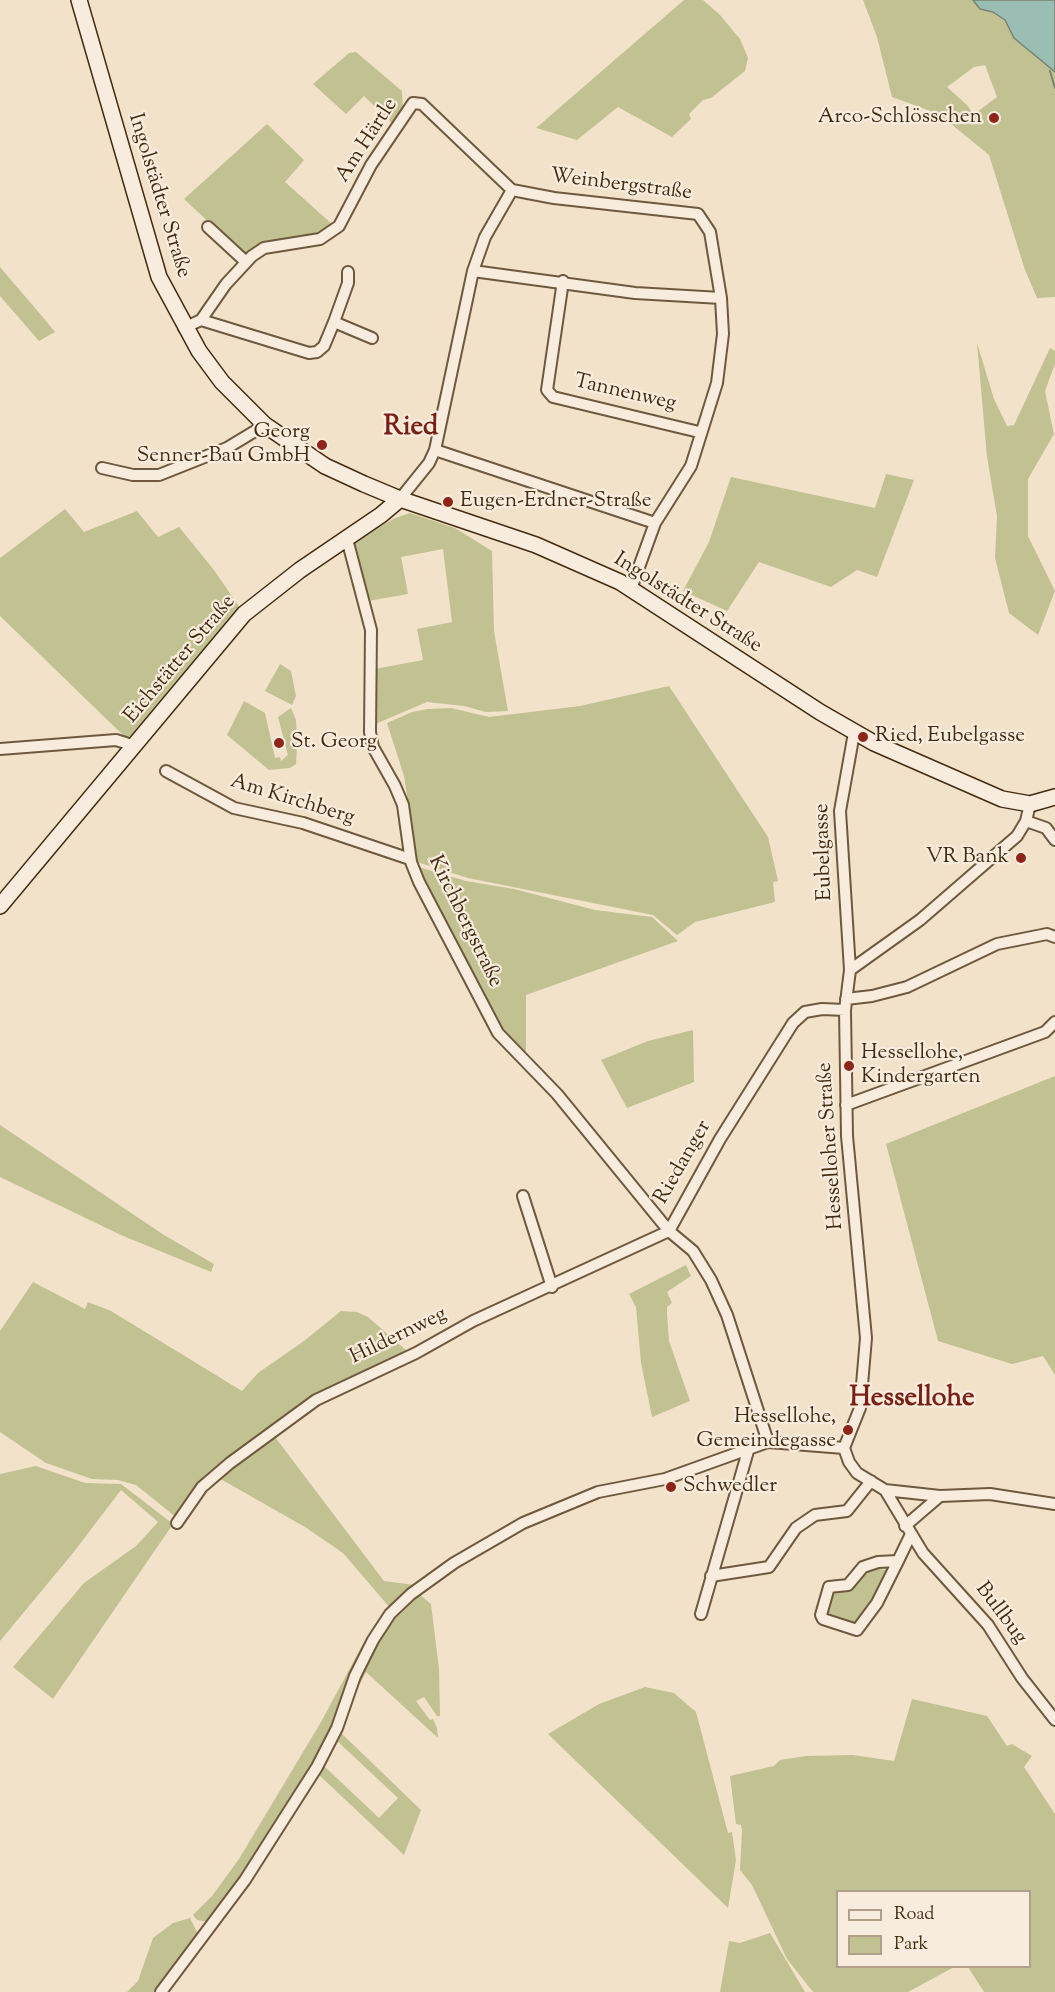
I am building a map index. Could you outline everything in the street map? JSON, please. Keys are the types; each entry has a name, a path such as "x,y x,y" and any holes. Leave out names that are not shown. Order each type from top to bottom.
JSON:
{"main road":[{"name":"Ingolstädter Straße","path":"79,0 159,277 184,328 222,382 265,424 325,466 400,499 536,545 631,589 854,733 1002,799 1030,804 1055,798"},
{"name":"Eichstätter Straße","path":"0,906 244,615 300,570 400,499"}],"street":[{"name":"Am Härtle","path":"201,320 226,284 246,262 264,248 320,239 339,226 371,165 413,104 422,104 512,190"},
{"path":"400,499 429,463 435,450 473,271 485,237 512,190"},
{"name":"Weinbergstraße","path":"512,190 554,198 698,214 710,232 721,298 723,334 717,383 699,432 690,466 655,523 631,589"},
{"path":"208,227 246,262"},
{"path":"473,271 563,281 635,293 721,298"},
{"path":"184,328 201,320 309,353 316,352 324,346 334,322 348,283 348,272"},
{"name":"Tannenweg","path":"563,281 547,390 553,397 699,432"},
{"path":"334,322 372,338"},
{"path":"102,468 133,475 159,475 226,448 265,424"},
{"path":"435,450 655,523"},
{"name":"Kirchbergstraße","path":"346,538 371,630 370,732 373,747 395,786 403,806 410,860 419,882 498,1033 557,1094 669,1231"},
{"name":"Eubelgasse","path":"850,970 840,810 854,733"},
{"path":"0,749 116,740 135,746"},
{"name":"Am Kirchberg","path":"166,771 234,808 303,823 410,860"},
{"path":"850,970 920,920 1017,836 1026,821 1030,804"},
{"path":"1026,821 1046,828 1055,840"},
{"name":"Riedanger","path":"768,1442 727,1315 715,1289 693,1251 669,1231 720,1139 793,1023 805,1012 845,1005 907,987 997,944 1047,934 1055,936"},
{"name":"Hesselloher Straße","path":"844,1448 860,1408 866,1338 846,1105 845,1005 850,970"},
{"path":"846,1105 1045,1032 1055,1022"},
{"path":"523,1196 552,1287"},
{"name":"Hildernweg","path":"177,1523 202,1487 316,1400 416,1353 473,1321 552,1287 669,1231"},
{"path":"161,1992 245,1880 317,1767 338,1728 355,1676 373,1640 390,1614 411,1594 454,1563 523,1523 598,1492 664,1479 768,1442 844,1448 849,1462 857,1473 885,1490 940,1496 990,1494 1055,1503"},
{"path":"701,1614 748,1451"},
{"path":"711,1576 769,1567 796,1528 815,1515 847,1511 871,1481"},
{"name":"Bullbug","path":"885,1490 923,1553 988,1625 1022,1678 1055,1720"},
{"path":"898,1561 878,1562 863,1567 848,1586 829,1587 821,1615 823,1619 857,1630 877,1603 898,1561 908,1530 940,1496"}],"green space":[{"path":"684,0 703,0 720,15 740,39 748,58 745,71 711,98 703,100 689,114 691,119 672,137 618,107 577,140 536,128"},
{"path":"863,0 973,0 980,9 993,12 1005,20 1014,38 1055,72 1055,297 1037,298 1025,270 989,155 939,114 892,97 877,37","holes":["985,65 997,97 973,115 968,106 947,87 974,67"]},
{"path":"356,52 402,91 403,111 393,124 364,96 346,114 313,84 349,53"},
{"path":"267,124 304,160 285,182 333,225 322,235 246,257 184,199"},
{"path":"0,267 55,332 39,341 0,296"},
{"path":"977,343 994,399 1007,426 1014,425 1050,348 1055,351 1055,364 1045,391 1054,434 1028,479 1028,536 1055,591 1038,635 1009,613 995,558 997,516 987,457"},
{"path":"886,474 914,480 877,577 857,570 831,587 759,562 727,611 683,591 709,542 731,477 875,508"},
{"path":"65,509 84,532 137,511 158,537 179,527 214,570 242,611 215,637 135,735 125,737 0,616 0,558"},
{"path":"410,513 455,528 492,551 494,631 508,711 486,712 464,706 427,702 373,725 375,669 423,660 417,629 452,622 443,549 401,557 408,594 368,601 353,542 395,518"},
{"path":"280,664 291,671 296,696 292,705 265,691"},
{"path":"669,686 768,837 778,881 773,882 775,902 695,922 677,935 653,915 468,878 417,862 404,776 387,723 412,712 428,709 451,708 489,717 580,706"},
{"path":"244,701 265,713 275,758 280,757 281,761 288,755 278,717 291,708 296,720 296,764 290,768 269,770 227,735"},
{"path":"415,866 466,881 514,889 595,910 652,917 678,941 526,995 526,1051 521,1053 493,1017"},
{"path":"693,1030 694,1082 627,1108 601,1060 648,1041"},
{"path":"1055,1076 1055,1375 1043,1356 1012,1364 938,1341 886,1144"},
{"path":"0,1125 164,1235 214,1264 211,1272 121,1235 0,1177"},
{"path":"686,1265 691,1276 667,1292 672,1303 667,1307 667,1314 669,1341 690,1401 652,1417 641,1363 636,1307 629,1294"},
{"path":"33,1282 85,1309 88,1302 111,1311 242,1391 258,1373 304,1341 341,1311 357,1312 368,1317 407,1351 403,1356 381,1365 226,1461 177,1518 136,1485 118,1480 92,1479 46,1463 0,1432 0,1331"},
{"path":"275,1437 384,1581 415,1585 391,1609 343,1553 305,1527 217,1477"},
{"path":"36,1466 85,1483 121,1484 173,1524 53,1699 13,1667 84,1583 136,1546 158,1522 121,1490 73,1553 0,1641 0,1474"},
{"path":"864,1570 889,1570 888,1576 857,1626 848,1627 823,1613 831,1590 849,1590"},
{"path":"420,1595 431,1604 439,1669 440,1716 437,1716 424,1697 416,1701 430,1720 433,1719 438,1738 366,1672 360,1684 357,1683 382,1632"},
{"path":"364,1642 324,1746 243,1877 210,1922 197,1920 193,1915 212,1896 239,1859 321,1722"},
{"path":"645,1687 674,1693 696,1712 728,1833 732,1832 736,1860 728,1908 548,1734 599,1704"},
{"path":"912,1699 987,1716 1007,1746 1012,1744 1032,1756 1024,1767 1055,1814 1055,1992 984,1992 969,1968 1031,1968 1031,1890 836,1890 836,1968 952,1968 908,1992 813,1992 787,1959 752,1885 740,1870 742,1830 741,1825 736,1824 730,1776 774,1766 780,1760 806,1756 853,1755 894,1761"},
{"path":"339,1731 421,1810 404,1855 318,1774 323,1765 379,1818 398,1798 336,1740"},
{"path":"190,1918 199,1936 155,1992 127,1992 138,1981 153,1938 173,1923"},
{"path":"770,1933 805,1992 720,1992 729,1941 740,1943"}],"water":[{"path":"973,0 1055,0 1055,72 1014,38 1005,20 993,12 980,9"}],"waterway":[{"path":"1050,71 1055,88"}],"place":[{"name":"Arco-Schlösschen","path":"994,118"},
{"name":"Georg Senner-Bau GmbH","path":"322,445"},
{"name":"Eugen-Erdner-Straße","path":"448,502"},
{"name":"Ried, Eubelgasse","path":"863,737"},
{"name":"St. Georg","path":"279,743"},
{"name":"VR Bank","path":"1021,858"},
{"name":"Hessellohe, Kindergarten","path":"849,1066"},
{"name":"Hessellohe, Gemeindegasse","path":"848,1430"},
{"name":"Schwedler","path":"671,1487"}],"district":[{"name":"Ried","path":"411,429"},
{"name":"Hessellohe","path":"912,1400"}]}
